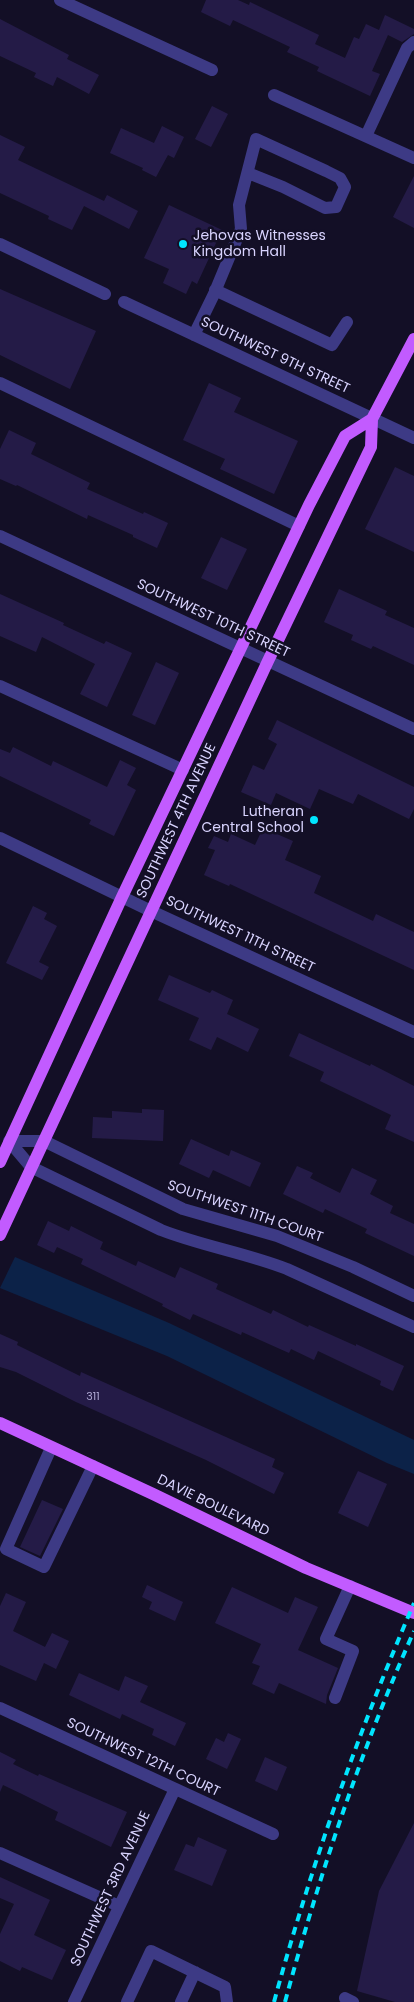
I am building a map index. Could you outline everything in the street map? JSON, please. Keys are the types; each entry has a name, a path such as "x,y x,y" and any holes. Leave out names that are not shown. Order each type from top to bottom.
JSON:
{"main road":[{"name":"SOUTHWEST 4TH AVENUE","path":"0,1235 268,661 371,447 372,419 414,339"},
{"name":"SOUTHWEST 4TH AVENUE","path":"0,1162 122,897 299,526 345,436 372,419"},
{"name":"DAVIE BOULEVARD","path":"0,1424 93,1466 306,1568 414,1613"}],"street":[{"path":"60,0 212,70"},
{"path":"366,136 407,48 414,42"},
{"path":"274,96 414,158"},
{"path":"194,335 240,229 239,205 256,139 340,178 345,187 336,207 325,208 284,187 248,173"},
{"path":"0,244 105,294"},
{"path":"215,290 332,345 347,322"},
{"name":"SOUTHWEST 9TH STREET","path":"124,302 414,438"},
{"path":"0,383 299,526"},
{"name":"SOUTHWEST 10TH STREET","path":"0,536 414,729"},
{"path":"0,686 183,770"},
{"name":"SOUTHWEST 11TH STREET","path":"0,838 151,912 414,1032"},
{"name":"SOUTHWEST 11TH COURT","path":"10,1142 44,1141 183,1209 277,1236 353,1267 414,1296"},
{"path":"10,1142 32,1167 161,1230 287,1269 414,1327"},
{"path":"51,1448 6,1549 44,1567 93,1466"},
{"path":"335,1698 353,1651 326,1639 350,1586"},
{"name":"SOUTHWEST 12TH COURT","path":"0,1708 273,1834"},
{"name":"SOUTHWEST 3RD AVENUE","path":"74,2002 175,1789"},
{"path":"0,1853 119,1906"},
{"path":"127,2002 151,1950 225,1987 227,2002"},
{"path":"181,2002 195,1972"}],"water":[{"path":"15,1257 169,1323 414,1440 414,1474 387,1463 167,1356 0,1288"}],"building":[{"path":"206,0 238,0 249,5 250,2 319,35 315,44 345,58 354,37 359,39 366,24 379,30 385,15 414,29 414,34 402,42 388,35 372,71 380,74 370,96 317,71 319,67 287,52 290,47 233,20 230,26 201,12"},
{"path":"0,19 69,55 67,59 99,75 89,94 57,77 53,86 34,77 36,73 0,56"},
{"path":"212,106 228,114 211,147 195,139"},
{"path":"162,126 184,137 174,158 168,155 156,177 142,170 143,168 110,153 121,128 154,143"},
{"path":"0,135 25,147 18,160 104,201 107,195 138,211 129,229 84,206 72,230 48,219 49,216 0,193"},
{"path":"414,176 414,228 393,217"},
{"name":"Jehovas Witnesses Kingdom Hall","path":"169,205 222,230 197,284 192,281 186,294 163,283 169,269 144,258"},
{"path":"0,289 96,331 70,389 0,355"},
{"path":"209,383 241,398 234,412 298,441 274,494 220,469 225,459 183,440"},
{"path":"9,430 36,443 31,454 90,483 87,489 168,523 157,548 88,515 87,519 17,485 0,479 0,449"},
{"path":"395,467 414,476 414,552 365,529"},
{"path":"221,537 247,549 227,590 201,578"},
{"path":"339,589 387,611 385,615 414,628 414,665 373,646 371,649 351,640 353,635 324,622"},
{"path":"0,594 64,623 63,625 104,644 106,641 132,653 107,707 80,694 95,664 42,637 36,652 0,636"},
{"path":"156,662 179,673 155,725 132,715"},
{"path":"277,720 414,787 414,809 409,819 358,794 353,804 319,789 310,809 276,793 271,805 241,792 253,765 264,770 277,744 268,739"},
{"path":"13,747 51,766 53,761 107,787 120,760 136,768 127,785 136,790 114,836 89,824 91,820 0,776 0,749 10,753"},
{"path":"263,828 293,841 285,860 321,876 314,893 373,921 376,914 414,932 414,970 230,884 229,886 204,875 215,850 208,848 214,836 228,842 231,834 255,845"},
{"path":"33,906 47,913 44,919 57,926 39,962 49,967 42,980 6,963"},
{"path":"169,975 210,993 212,990 233,1000 227,1014 259,1029 248,1052 217,1037 211,1050 189,1040 199,1018 158,1000"},
{"path":"299,1033 370,1066 371,1064 414,1086 414,1142 385,1129 391,1115 320,1081 324,1072 289,1056"},
{"path":"142,1109 164,1110 163,1141 92,1138 93,1117 112,1118 112,1111 142,1113"},
{"path":"191,1139 229,1156 231,1150 261,1163 250,1187 213,1170 209,1178 179,1164"},
{"path":"297,1166 313,1173 310,1178 340,1193 352,1168 377,1180 370,1194 393,1206 390,1213 414,1224 414,1256 365,1233 367,1229 325,1209 323,1213 283,1194"},
{"path":"48,1221 69,1231 71,1226 103,1242 100,1249 136,1266 138,1261 175,1278 180,1267 218,1284 216,1289 271,1314 273,1310 308,1327 309,1325 356,1346 356,1344 404,1366 393,1391 380,1385 381,1381 318,1351 314,1360 291,1349 289,1353 242,1332 241,1335 193,1314 190,1320 162,1306 163,1304 81,1264 83,1259 57,1247 54,1253 37,1245"},
{"path":"0,1334 18,1342 17,1345 80,1376 81,1372 275,1459 272,1467 284,1473 274,1494 206,1460 76,1402 16,1372 0,1367"},
{"path":"358,1471 387,1484 368,1527 338,1513"},
{"path":"42,1500 63,1509 40,1556 20,1547"},
{"path":"147,1585 183,1602 175,1621 149,1609 152,1602 142,1597"},
{"path":"232,1587 288,1613 295,1597 318,1607 298,1650 338,1668 327,1695 326,1704 279,1683 274,1694 252,1684 260,1666 252,1663 261,1644 215,1623"},
{"path":"6,1593 26,1602 13,1631 45,1647 52,1633 69,1641 56,1669 44,1663 36,1681 0,1665 0,1606"},
{"path":"79,1673 119,1691 125,1676 148,1686 140,1702 186,1723 175,1746 152,1735 154,1729 122,1714 120,1719 69,1695"},
{"path":"228,1733 241,1739 227,1769 206,1759 216,1738 224,1742"},
{"path":"0,1752 16,1760 13,1764 38,1776 39,1774 127,1812 111,1847 55,1820 58,1812 22,1794 3,1785 0,1792"},
{"path":"265,1757 287,1767 277,1791 255,1781"},
{"path":"414,1823 414,2002 395,2002 357,1991 379,1891"},
{"path":"198,1837 227,1850 212,1886 174,1870 186,1844 194,1847"},
{"path":"0,1877 50,1900 34,1935 66,1950 52,1980 22,1967 20,1971 0,1961 0,1934 14,1904 0,1898"}],"railway":[{"path":"274,2002 288,1951 337,1800 393,1652 414,1603"},
{"path":"285,2002 342,1814 376,1721 414,1631"}],"place":[{"name":"Jehovas Witnesses Kingdom Hall","path":"183,244"},
{"name":"Lutheran Central School","path":"314,820"}]}
